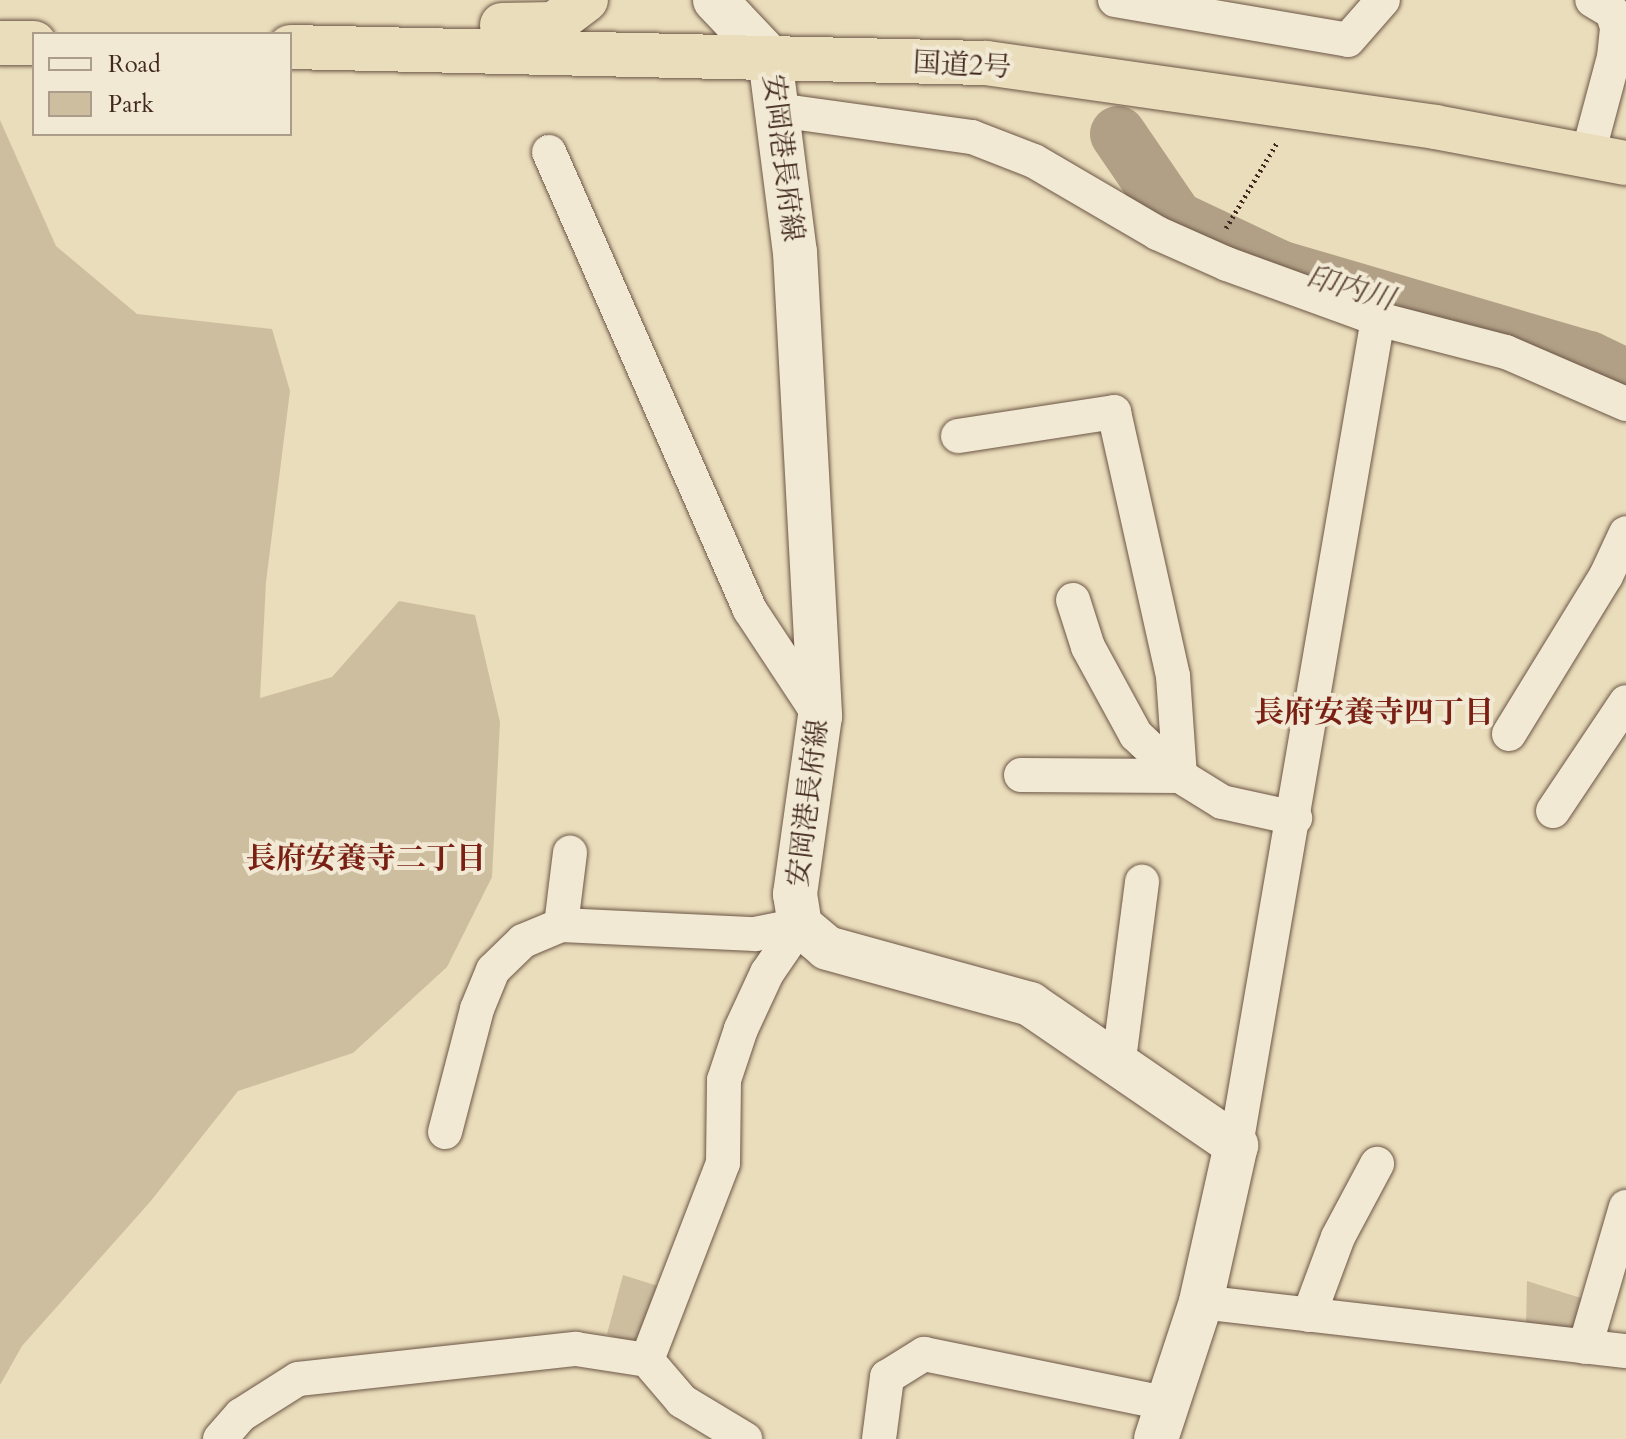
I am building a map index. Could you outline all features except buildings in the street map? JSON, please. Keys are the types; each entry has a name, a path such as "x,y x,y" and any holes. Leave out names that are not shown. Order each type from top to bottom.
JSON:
{"highway":[{"path":"362,48 444,26 554,24 586,0"},
{"path":"0,43 32,43"},
{"name":"国道2号","path":"292,47 986,63 1607,159"}],"main road":[{"name":"安岡港長府線","path":"715,0 770,58 795,252 800,433 820,716 795,894 800,925 827,948 1030,1004 1236,1145"},
{"path":"1160,1421 1201,1302 1236,1145"}],"street":[{"path":"1115,0 1348,40 1383,0"},
{"path":"1592,0 1612,12 1617,27 1607,159"},
{"path":"777,110 972,137 1034,161 1157,233 1378,319 1506,352 1626,404"},
{"path":"549,152 750,610 820,716"},
{"path":"1236,1145 1295,818 1378,319"},
{"path":"958,436 1114,412 1173,676 1180,776"},
{"path":"1509,734 1606,576 1626,533"},
{"path":"1073,600 1088,647 1136,735 1180,776 1222,802 1295,818"},
{"path":"1553,811 1626,702"},
{"path":"1021,775 1180,776"},
{"path":"561,925 570,853"},
{"path":"1118,1067 1142,882"},
{"path":"445,1132 477,1009 493,970 523,941 561,925 755,934 800,925"},
{"path":"647,1360 723,1163 724,1080 741,1029 767,973 800,925"},
{"path":"1309,1315 1338,1237 1377,1164"},
{"path":"1585,1347 1626,1207"},
{"path":"1201,1302 1626,1351"},
{"path":"220,1439 241,1415 298,1379 576,1349 647,1360 682,1401 745,1439"},
{"path":"879,1439 887,1377 924,1354 1160,1421"}],"path":[{"path":"1228,224 1278,140"}],"green space":[{"path":"0,120 56,246 137,314 272,329 290,391 266,582 260,698 332,677 399,601 475,615 500,722 492,877 447,967 353,1053 238,1091 150,1202 22,1346 0,1385"},
{"path":"623,1275 661,1287 643,1339 631,1344 607,1334"},
{"path":"1527,1281 1584,1299 1578,1326 1563,1335 1526,1325"}],"waterway":[{"name":"印内川","path":"1118,134 1176,219 1279,268 1589,359 1626,377"}],"district":[{"name":"長府安養寺四丁目","path":"1374,713"},
{"name":"長府安養寺二丁目","path":"366,859"}]}
